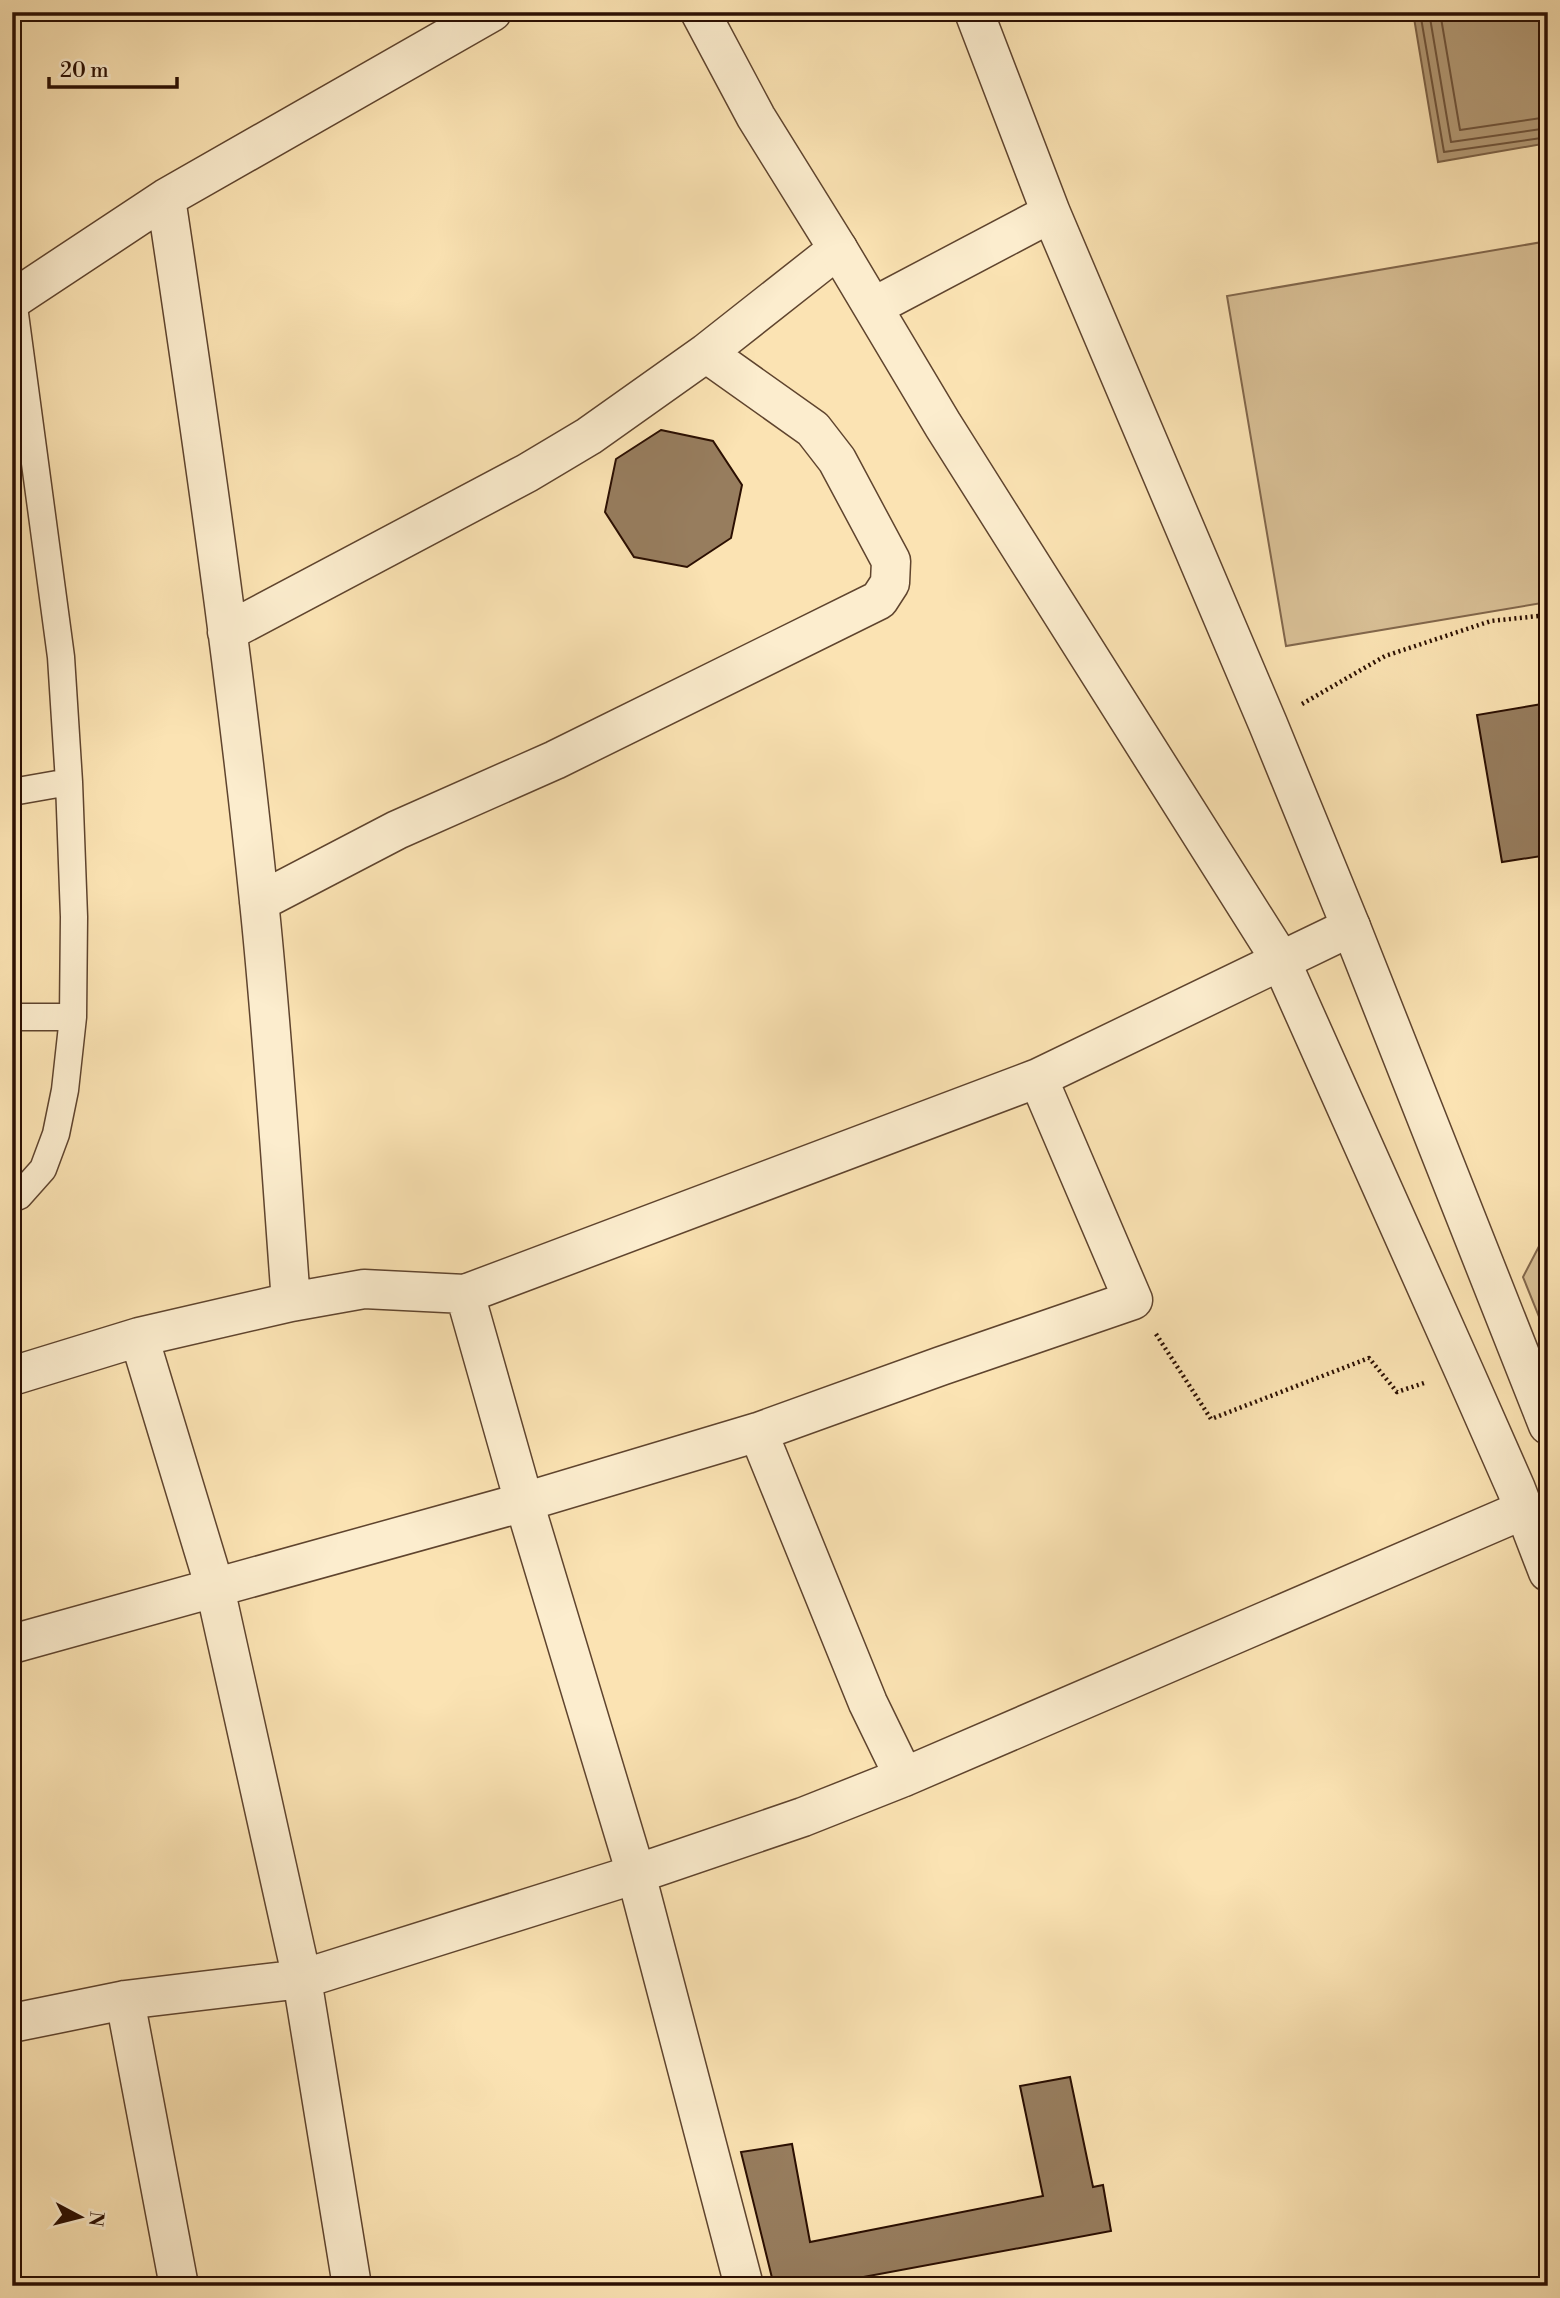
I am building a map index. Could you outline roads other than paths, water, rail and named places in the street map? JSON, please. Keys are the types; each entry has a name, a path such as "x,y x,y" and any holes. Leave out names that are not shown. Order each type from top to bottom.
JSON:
{"street":[{"path":"13,299 166,198 492,12"},
{"path":"700,12 756,117 1007,528 1280,960 1464,1371 1548,1572"},
{"path":"974,12 1051,213 1351,926 1548,1425"},
{"path":"166,198 227,632 259,902 291,1302"},
{"path":"873,307 1051,213"},
{"path":"227,632 527,473 589,436 706,353 838,249"},
{"path":"259,902 397,830 555,760 879,600 890,583 891,561 836,460 813,429 706,353"},
{"path":"12,1376 139,1337 291,1302 363,1289 465,1294 1038,1078 1351,926"},
{"path":"12,1644 524,1502 758,1432 1133,1300 1038,1078"},
{"path":"465,1294 524,1502 636,1874 744,2286"},
{"path":"139,1337 215,1588 302,1979 349,2285"},
{"path":"758,1432 868,1703 904,1777"},
{"path":"12,2023 125,2000 302,1979 636,1874 803,1817 904,1777 1523,1510"},
{"path":"125,2000 179,2286"}],"lane":[{"path":"12,1199 19,1196 43,1169 56,1134 65,1090 73,1017 74,918 61,657 13,299"},
{"path":"12,792 69,782"},
{"path":"12,1017 73,1017"}],"water":[{"path":"1413,12 1548,12 1548,143 1438,162"}]}
